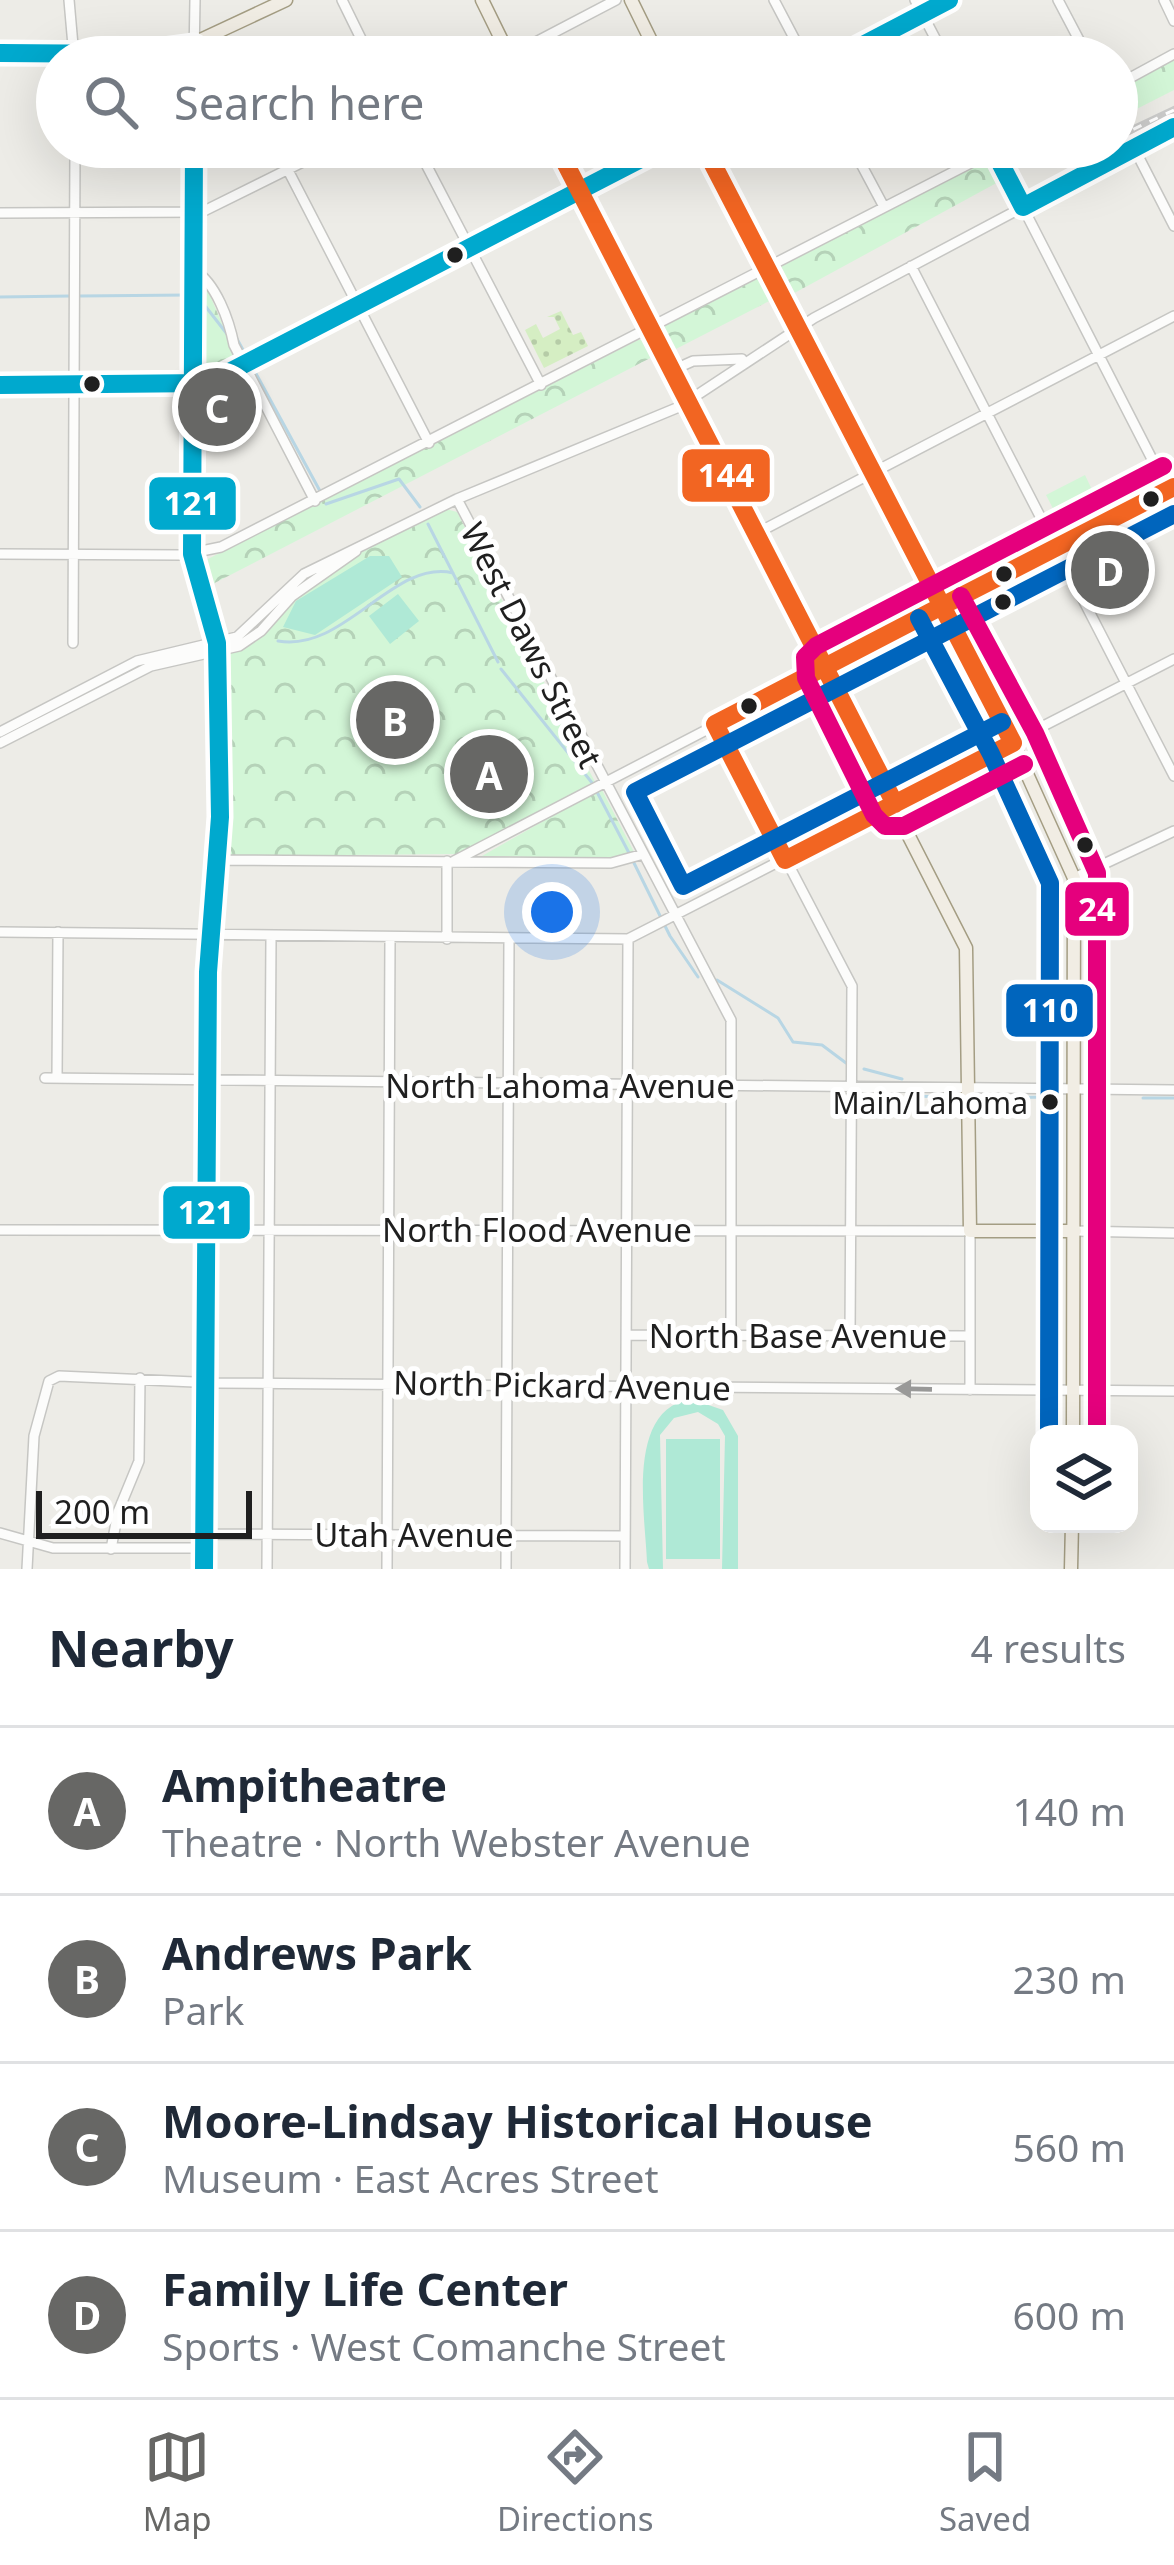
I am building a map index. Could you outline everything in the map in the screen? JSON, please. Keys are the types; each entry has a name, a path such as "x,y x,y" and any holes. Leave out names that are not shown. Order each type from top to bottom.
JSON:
{"main road":[{"path":"222,36 286,0"},
{"path":"482,0 499,36"},
{"path":"631,0 649,36"},
{"path":"0,53 36,54"},
{"path":"567,168 827,667 967,949 970,1231"},
{"path":"715,168 1012,743 1074,878 1072,1425"},
{"name":"North Flood Avenue","path":"970,1231 1075,1231"},
{"path":"1071,1569 1072,1533"}],"street":[{"path":"69,0 72,36"},
{"path":"194,36 195,0"},
{"path":"341,0 359,36"},
{"path":"547,36 616,0"},
{"path":"774,0 793,36"},
{"path":"915,0 934,36"},
{"path":"880,36 949,0"},
{"path":"1058,0 1077,36"},
{"path":"1164,0 1174,21"},
{"path":"1138,73 1174,53"},
{"path":"1138,146 1174,127"},
{"path":"1138,156 1174,226"},
{"path":"73,643 75,168"},
{"path":"194,168 192,554 218,648 219,860 209,938 204,1569"},
{"path":"0,213 194,213 292,168"},
{"path":"428,168 541,385"},
{"path":"0,385 193,385 251,362 622,168"},
{"path":"863,168 884,207"},
{"path":"0,554 192,554 221,547 958,168"},
{"path":"1005,168 1174,502"},
{"path":"0,743 151,666 218,648 249,629 294,580 457,499 688,401 798,329 1096,168"},
{"path":"288,170 429,443"},
{"path":"911,266 1174,776"},
{"path":"194,270 207,280 231,328 234,345 251,362 315,502"},
{"path":"757,533 1174,316"},
{"path":"673,370 693,361 747,359"},
{"path":"450,861 1171,489"},
{"name":"West Daws Street","path":"457,499 640,855 666,921 733,1026 731,1335"},
{"path":"0,732 137,661 218,648"},
{"path":"0,932 209,938 628,939 1174,659"},
{"path":"715,724 852,986 850,1336"},
{"path":"1074,878 1174,831"},
{"path":"219,860 611,863 640,855"},
{"path":"446,939 450,861"},
{"path":"57,1078 58,932"},
{"path":"267,1569 271,938"},
{"path":"387,1569 390,939"},
{"path":"625,1569 628,939"},
{"path":"506,1569 509,940"},
{"name":"North Lahoma Avenue","path":"45,1078 1174,1090"},
{"name":"North Flood Avenue","path":"0,1230 970,1231"},
{"path":"970,1231 970,1390"},
{"path":"1075,1231 1174,1232"},
{"name":"North Base Avenue","path":"626,1335 970,1336"},
{"path":"111,1549 118,1512 139,1460 140,1378"},
{"name":"North Pickard Avenue","path":"28,1541 34,1436 52,1379 1174,1391"},
{"path":"0,1533 53,1548 204,1548"},
{"name":"Utah Avenue","path":"204,1534 625,1536"},
{"path":"27,1569 28,1541"}],"green space":[{"path":"1174,58 1174,90 1138,108 1138,78"},
{"path":"973,168 996,168 1002,180 789,296 778,273 783,264"},
{"path":"762,275 775,298 672,351 661,329 663,322"},
{"path":"198,286 206,286 238,361 201,379"},
{"path":"561,311 573,335 581,332 588,346 544,368 525,330 536,324 543,338 560,329 554,317 547,317"},
{"path":"638,340 650,340 658,354 203,589 200,563"},
{"path":"1085,475 1096,498 1058,518 1046,495"},
{"path":"446,509 457,512 595,782 461,854 231,856 224,848 225,657 296,596 358,554"},
{"path":"370,556 389,556 402,577 315,635 283,627 296,601"},
{"path":"398,594 419,621 390,644 369,616"},
{"path":"601,788 634,852 617,859 482,856"},
{"path":"691,1399 723,1410 738,1436 738,1569 722,1569 725,1436 718,1424 698,1412 674,1418 660,1435 663,1569 649,1569 647,1562 643,1492 648,1442 656,1422 670,1407"},
{"path":"666,1439 720,1439 720,1559 666,1559"}],"waterway":[{"path":"80,296 188,295"},
{"path":"0,297 70,296"},
{"path":"199,298 227,334"},
{"path":"236,337 320,491"},
{"path":"326,504 399,479 420,507"},
{"path":"428,524 498,662"},
{"path":"278,641 302,641 325,633 410,579 431,572 453,573"},
{"path":"501,669 593,784"},
{"path":"597,792 629,853"},
{"path":"634,863 670,936 698,977"},
{"path":"717,980 778,1018 793,1042 822,1045 846,1063"},
{"path":"864,1069 902,1079"},
{"path":"908,1096 955,1097"},
{"path":"985,1098 1052,1097"},
{"path":"1143,1098 1174,1098"}],"railway":[{"path":"1138,127 1174,110"}],"transit line":[{"name":"121","path":"880,36 949,0"},
{"name":"121","path":"0,53 36,53"},
{"name":"121","path":"1138,146 1174,127"},
{"name":"121","path":"194,168 192,554 217,643 220,817 208,972 204,1569"},
{"name":"144","path":"568,168 895,804"},
{"name":"121","path":"0,385 208,383 623,168"},
{"name":"144","path":"715,168 942,606"},
{"name":"121","path":"1003,168 1023,207 1097,168"},
{"name":"24","path":"1024,764 904,826 885,826 874,815 806,678 805,657 816,646 1163,466"},
{"name":"144","path":"942,606 1174,487"},
{"name":"110","path":"1002,722 683,886 635,792 1174,514"},
{"name":"24","path":"961,596 1035,733 1097,873 1097,1425"},
{"name":"144","path":"942,606 1013,743 785,860 715,724 942,606"},
{"name":"110","path":"919,618 991,754 1050,883 1049,1425"}],"place":[{"name":"Moore-Lindsay Historical House","path":"217,407"},
{"name":"Family Life Center","path":"1110,570"},
{"name":"Andrews Park","path":"395,720"},
{"name":"Ampitheatre","path":"489,774"},
{"name":"Main/Lahoma","path":"1050,1102"}]}
